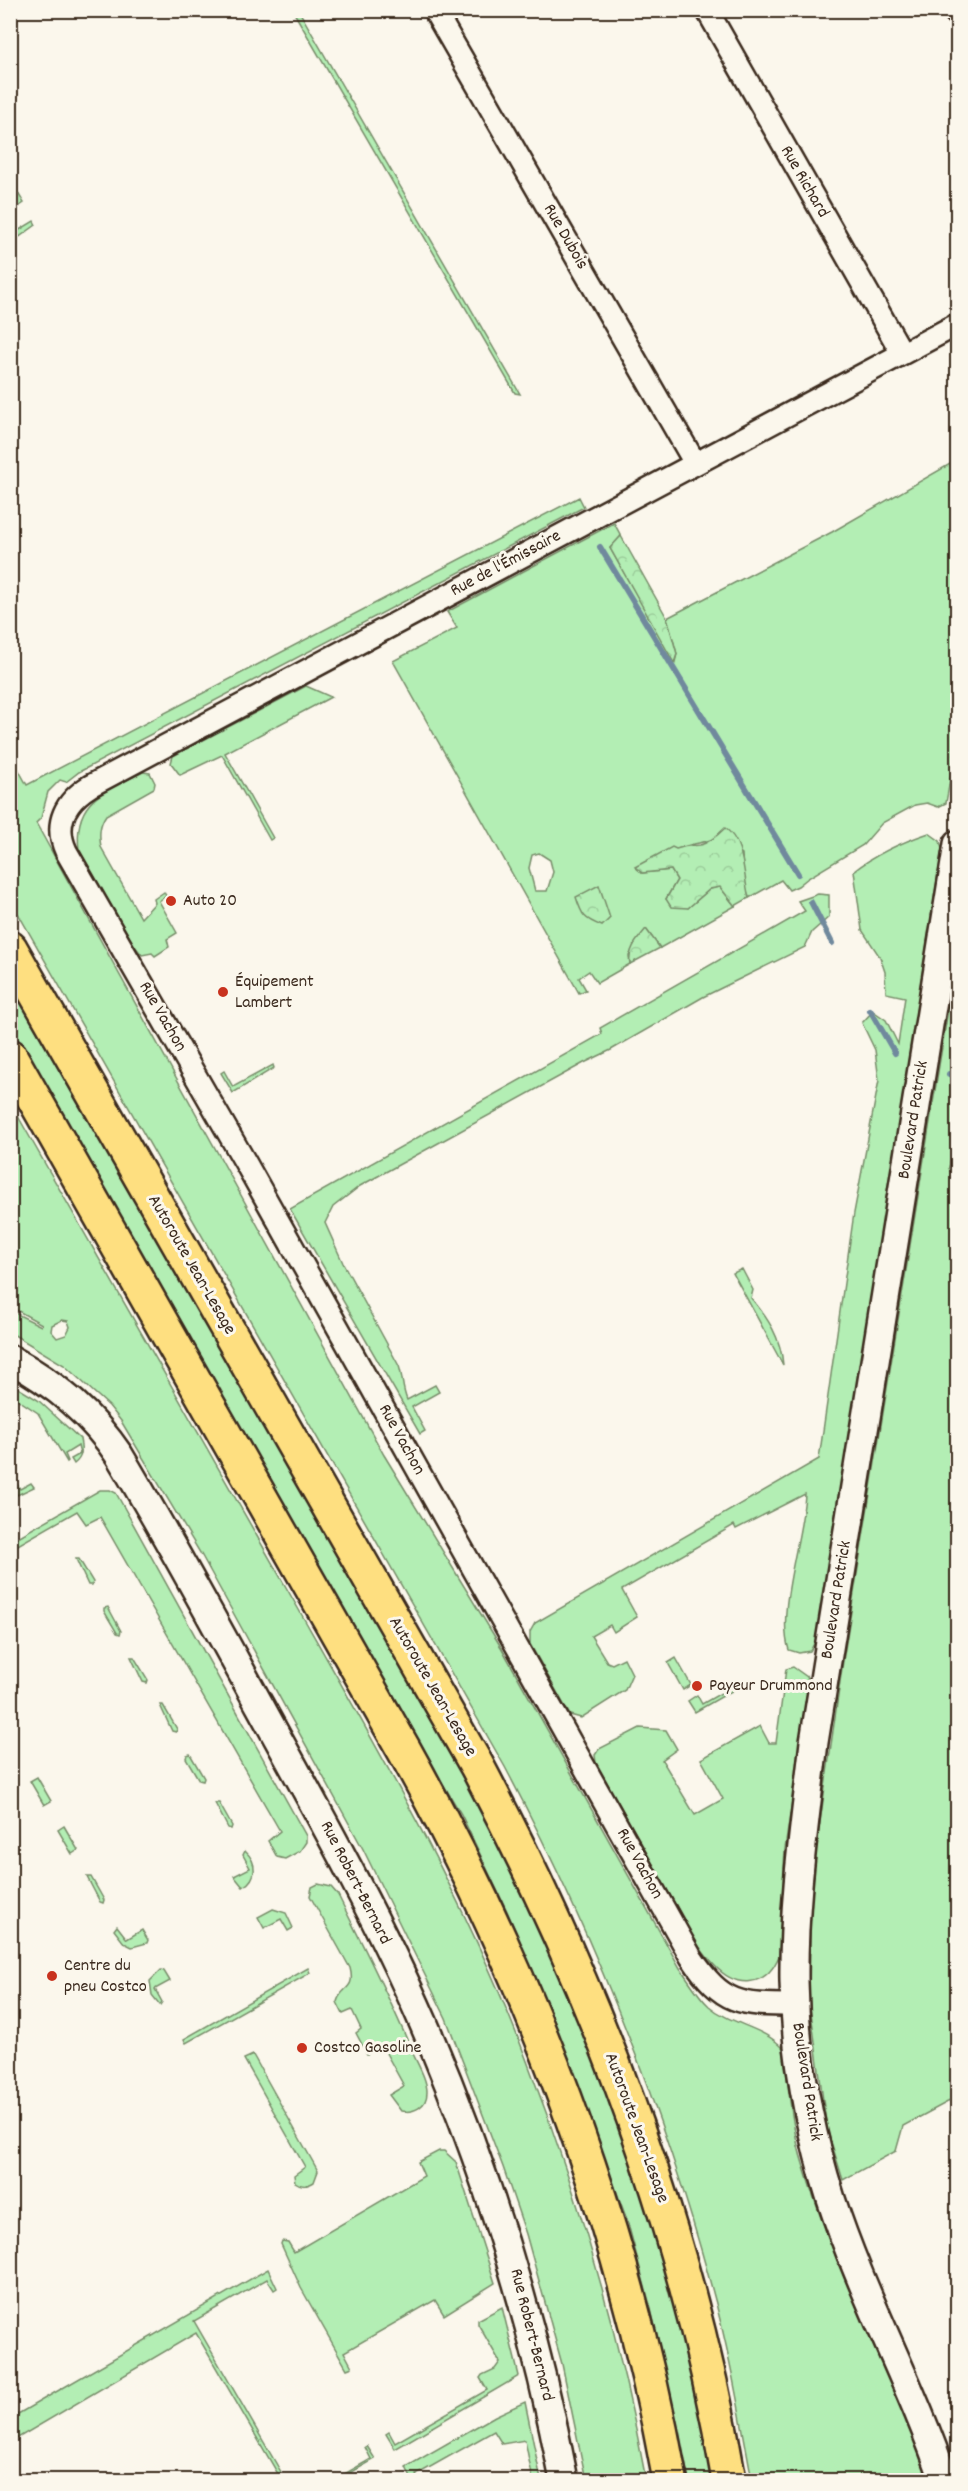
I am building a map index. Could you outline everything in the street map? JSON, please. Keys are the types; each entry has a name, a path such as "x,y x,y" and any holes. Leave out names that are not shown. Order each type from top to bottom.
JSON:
{"highway":[{"name":"Autoroute Jean-Lesage","path":"10,948 465,1744 546,1901 618,2076 670,2226 708,2371 729,2481"},
{"path":"10,1056 404,1750 491,1917 546,2047 609,2226 639,2331 670,2481"}],"street":[{"name":"Rue Dubois","path":"434,10 695,463"},
{"name":"Rue Richard","path":"707,10 902,353"},
{"path":"954,10 957,16"},
{"name":"Rue de l'Émissaire","path":"63,814 74,798 90,786 957,324"},
{"name":"Rue Vachon","path":"63,814 61,834 66,850 250,1170 691,1956 715,1987 738,2002 756,2005 795,2005"},
{"name":"Boulevard Patrick","path":"944,2481 922,2421 859,2273 831,2199 807,2101 797,2039 794,1959 797,1894 814,1742 957,844"},
{"name":"Rue Robert-Bernard","path":"10,1359 65,1394 92,1420 118,1455 276,1736 386,1943 453,2095 505,2238 544,2384 564,2481"}],"green space":[{"path":"293,11 299,11 520,394 515,393"},
{"path":"10,180 24,203 11,212 10,212"},
{"path":"34,221 36,225 11,243 11,235"},
{"path":"957,460 958,734 946,803 938,807 927,803 915,805 882,823 863,845 798,886 789,890 781,880 749,898 743,876 742,854 713,839 675,850 643,873 671,870 677,880 666,899 688,908 710,889 720,887 735,906 660,948 646,929 629,956 630,964 597,983 589,971 579,978 586,990 579,993 393,661 457,628 447,612 614,523 621,536 610,548 675,662 677,654 667,618 832,532","holes":["539,853 550,860 553,872 547,891 535,891 529,868 532,855"]},
{"path":"579,497 584,507 79,772 66,782 60,780 48,792 41,818 36,823 384,1455 501,1647 680,1968 709,2006 727,2018 767,2035 783,2048 796,2135 816,2205 930,2480 752,2480 723,2333 692,2218 622,2020 567,1892 505,1767 11,901 11,811 17,801 13,795 11,796 11,756 27,785"},
{"path":"621,536 667,618 677,654 674,663 610,548"},
{"path":"306,686 331,697 225,753 273,838 270,840 222,755 180,775 171,763 173,756"},
{"path":"143,772 150,773 155,783 154,788 106,815 101,826 100,838 101,847 141,918 155,903 154,899 164,892 166,896 159,901 177,933 167,939 169,947 155,956 152,953 142,955 134,945 79,850 78,833 86,808 104,792"},
{"path":"725,828 732,834 740,850 749,898 735,906 720,887 710,889 688,908 671,907 666,899 677,880 671,870 642,873 635,867 672,847 676,849 703,844"},
{"path":"929,833 940,841 942,849 816,1640 810,1651 799,1653 789,1650 786,1634 788,1595 805,1494 736,1529 734,1525 622,1590 637,1617 614,1632 610,1625 591,1636 607,1662 612,1664 624,1658 632,1674 625,1690 581,1718 570,1715 530,1644 530,1632 535,1623 819,1459 854,1213 879,1080 875,1050 862,1023 873,1011 886,1020 898,1044 905,997 886,993 885,972 880,957 862,930 854,871 890,849"},
{"path":"599,885 610,918 602,926 584,916 576,897"},
{"path":"818,894 829,895 829,917 812,932 805,947 703,997 611,1050 360,1186 333,1207 325,1223 343,1263 399,1366 407,1400 435,1385 439,1392 412,1407 425,1431 420,1434 290,1209 602,1034 600,1028 805,911 798,901"},
{"path":"646,929 660,948 630,964 632,949"},
{"path":"957,954 958,1039 954,1060 958,1063 958,1151 954,1144 949,1168 958,1182 957,2097 903,2126 896,2151 843,2180 827,2129 809,1998 811,1885 843,1661"},
{"path":"10,984 478,1803 518,1883 590,2048 622,2132 650,2218 695,2392 712,2480 689,2480 651,2309 627,2220 554,2022 507,1911 461,1814 382,1681 11,1028"},
{"path":"273,1065 274,1068 233,1093 221,1073 224,1071 233,1087"},
{"path":"11,1104 364,1725 424,1834 479,1946 527,2061 581,2215 624,2374 646,2480 586,2480 562,2364 526,2234 446,2018 363,1849 202,1556 121,1421 109,1406 64,1365 11,1333 11,1311 41,1326 42,1324 11,1307","holes":["62,1320 68,1321 70,1327 66,1335 57,1338 51,1331 52,1325"]},
{"path":"954,1143 957,1151 957,1182 949,1168"},
{"path":"742,1269 753,1290 751,1298 768,1321 780,1346 783,1365 733,1273"},
{"path":"10,1383 38,1400 80,1439 81,1453 74,1464 71,1459 80,1454 78,1446 65,1454 67,1462 38,1413 11,1395"},
{"path":"10,1473 20,1489 31,1483 34,1487 17,1495 11,1483"},
{"path":"100,1490 110,1490 116,1493 306,1836 306,1842 300,1851 285,1859 277,1857 268,1841 280,1831 100,1517 86,1524 77,1511 11,1549 11,1541"},
{"path":"76,1559 79,1559 93,1582 92,1585 88,1585"},
{"path":"108,1607 121,1631 120,1634 117,1633 104,1611 104,1608"},
{"path":"131,1657 134,1657 148,1680 147,1683 143,1682"},
{"path":"676,1658 691,1685 683,1690 668,1663"},
{"path":"793,1667 807,1677 809,1683 785,1849 779,1956 773,1967 759,1979 750,1982 741,1981 723,1973 714,1965 694,1939 596,1763 595,1755 599,1749 640,1728 666,1730 677,1749 662,1760 695,1815 723,1799 701,1759 760,1726 769,1743 776,1743 786,1669"},
{"path":"735,1685 737,1688 695,1712 688,1701 697,1695 702,1704"},
{"path":"160,1705 163,1705 177,1729 176,1732 172,1731"},
{"path":"190,1754 204,1778 203,1781 199,1780 186,1758"},
{"path":"37,1777 51,1801 44,1805 30,1781"},
{"path":"215,1803 219,1803 232,1826 231,1829 228,1828"},
{"path":"64,1826 78,1850 72,1854 58,1830"},
{"path":"245,1851 252,1860 254,1870 251,1879 243,1887 234,1876 250,1868 243,1855"},
{"path":"87,1877 91,1877 104,1900 103,1903 100,1902"},
{"path":"318,1884 331,1887 338,1895 385,1990 423,2076 427,2087 425,2102 415,2110 401,2111 389,2095 404,2086 382,2046 367,2054 356,2033 361,2029 352,2010 343,2014 337,2002 350,1985 350,1968 310,1896 312,1887"},
{"path":"273,1909 286,1913 293,1928 288,1931 281,1919 264,1928 258,1917"},
{"path":"117,1926 127,1939 142,1930 148,1940 147,1943 132,1947 124,1943 114,1930"},
{"path":"308,1968 310,1973 186,2043 184,2039"},
{"path":"161,1970 170,1981 155,1989 162,2002 160,2005 152,1995 150,1981"},
{"path":"253,2055 318,2171 314,2182 302,2185 295,2182 294,2175 305,2167 244,2059"},
{"path":"439,2151 444,2151 456,2162 495,2283 444,2315 435,2300 344,2352 352,2367 347,2369 301,2288 281,2244 282,2241 288,2242 294,2252 424,2176 418,2162"},
{"path":"268,2269 277,2288 274,2290 267,2279 194,2321 281,2472 278,2474 196,2333 11,2442 11,2418"},
{"path":"502,2307 519,2376 395,2449 386,2434 389,2432 395,2443 487,2390 480,2378 495,2369 500,2362 478,2324 478,2320"},
{"path":"525,2402 541,2480 533,2480 525,2440 502,2444 494,2431 416,2475 419,2480 412,2480 406,2467 495,2416"},
{"path":"367,2446 375,2459 338,2480 334,2480 371,2459 365,2447"}],"waterway":[{"path":"600,547 798,874"},
{"path":"811,902 832,943"},
{"path":"870,1010 895,1053"},
{"path":"949,1074 958,1077"}],"place":[{"name":"Auto 20","path":"171,901"},
{"name":"Équipement Lambert","path":"223,992"},
{"name":"Payeur Drummond","path":"697,1686"},
{"name":"Centre du pneu Costco","path":"52,1976"},
{"name":"Costco Gasoline","path":"302,2048"}]}
